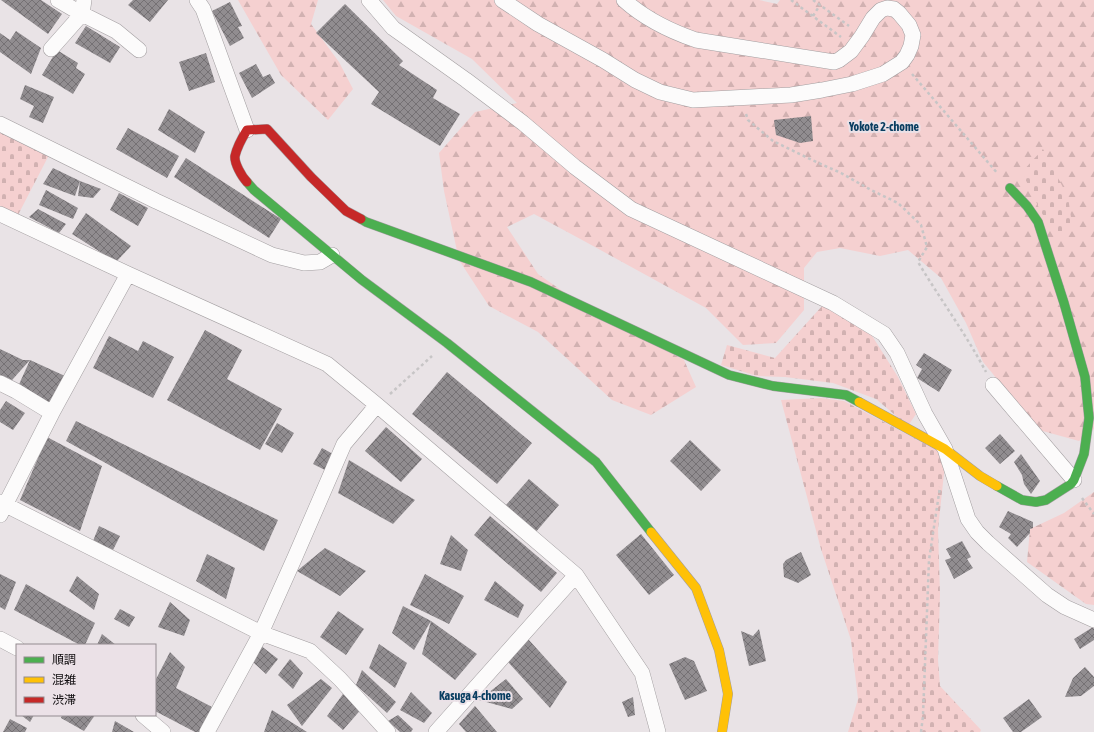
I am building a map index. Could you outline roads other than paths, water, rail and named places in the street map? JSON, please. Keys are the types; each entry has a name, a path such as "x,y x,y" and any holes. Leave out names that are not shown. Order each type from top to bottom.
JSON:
{"street":[{"path":"58,0 83,7 116,31 138,50"},
{"path":"197,0 202,9 247,130"},
{"path":"369,0 393,28 517,118 575,167 631,208 833,303 884,334 897,353 925,414 945,449 968,519 977,532 1046,595 1065,607 1094,620"},
{"path":"502,0 538,24 603,60 635,80 660,92 693,100 791,95 852,84 883,74 902,62 911,46 913,35 909,25 894,9 887,8 881,10 873,18 851,51 834,62 696,40 676,33 651,20 630,6 624,0"},
{"path":"51,49 83,7"},
{"path":"0,124 156,201 272,255 304,263 320,262 332,255"},
{"path":"247,130 267,129 311,177 346,212 366,222 531,282 729,375 773,386 846,395 945,449 980,476 1022,500 1036,502 1046,500 1071,484 1074,480 1084,454 1088,418 1085,377 1064,302 1038,222 1027,206 1010,188"},
{"path":"247,130 241,139 236,158 242,177 254,190 362,280 447,343 596,462 696,588 719,650 728,694 722,732"},
{"path":"0,214 327,364 378,405 576,575 642,673 658,732"},
{"path":"128,274 2,507 261,633 310,651 340,679 388,732"},
{"path":"0,383 52,413"},
{"path":"993,385 1074,480"},
{"path":"207,732 261,633 344,444 378,405"},
{"path":"436,732 576,575"},
{"path":"0,639 16,647"},
{"path":"143,716 163,732"}],"district":[{"name":"Yokote 2-chome","path":"884,127"},
{"name":"Kasuga 4-chome","path":"475,696"}]}
